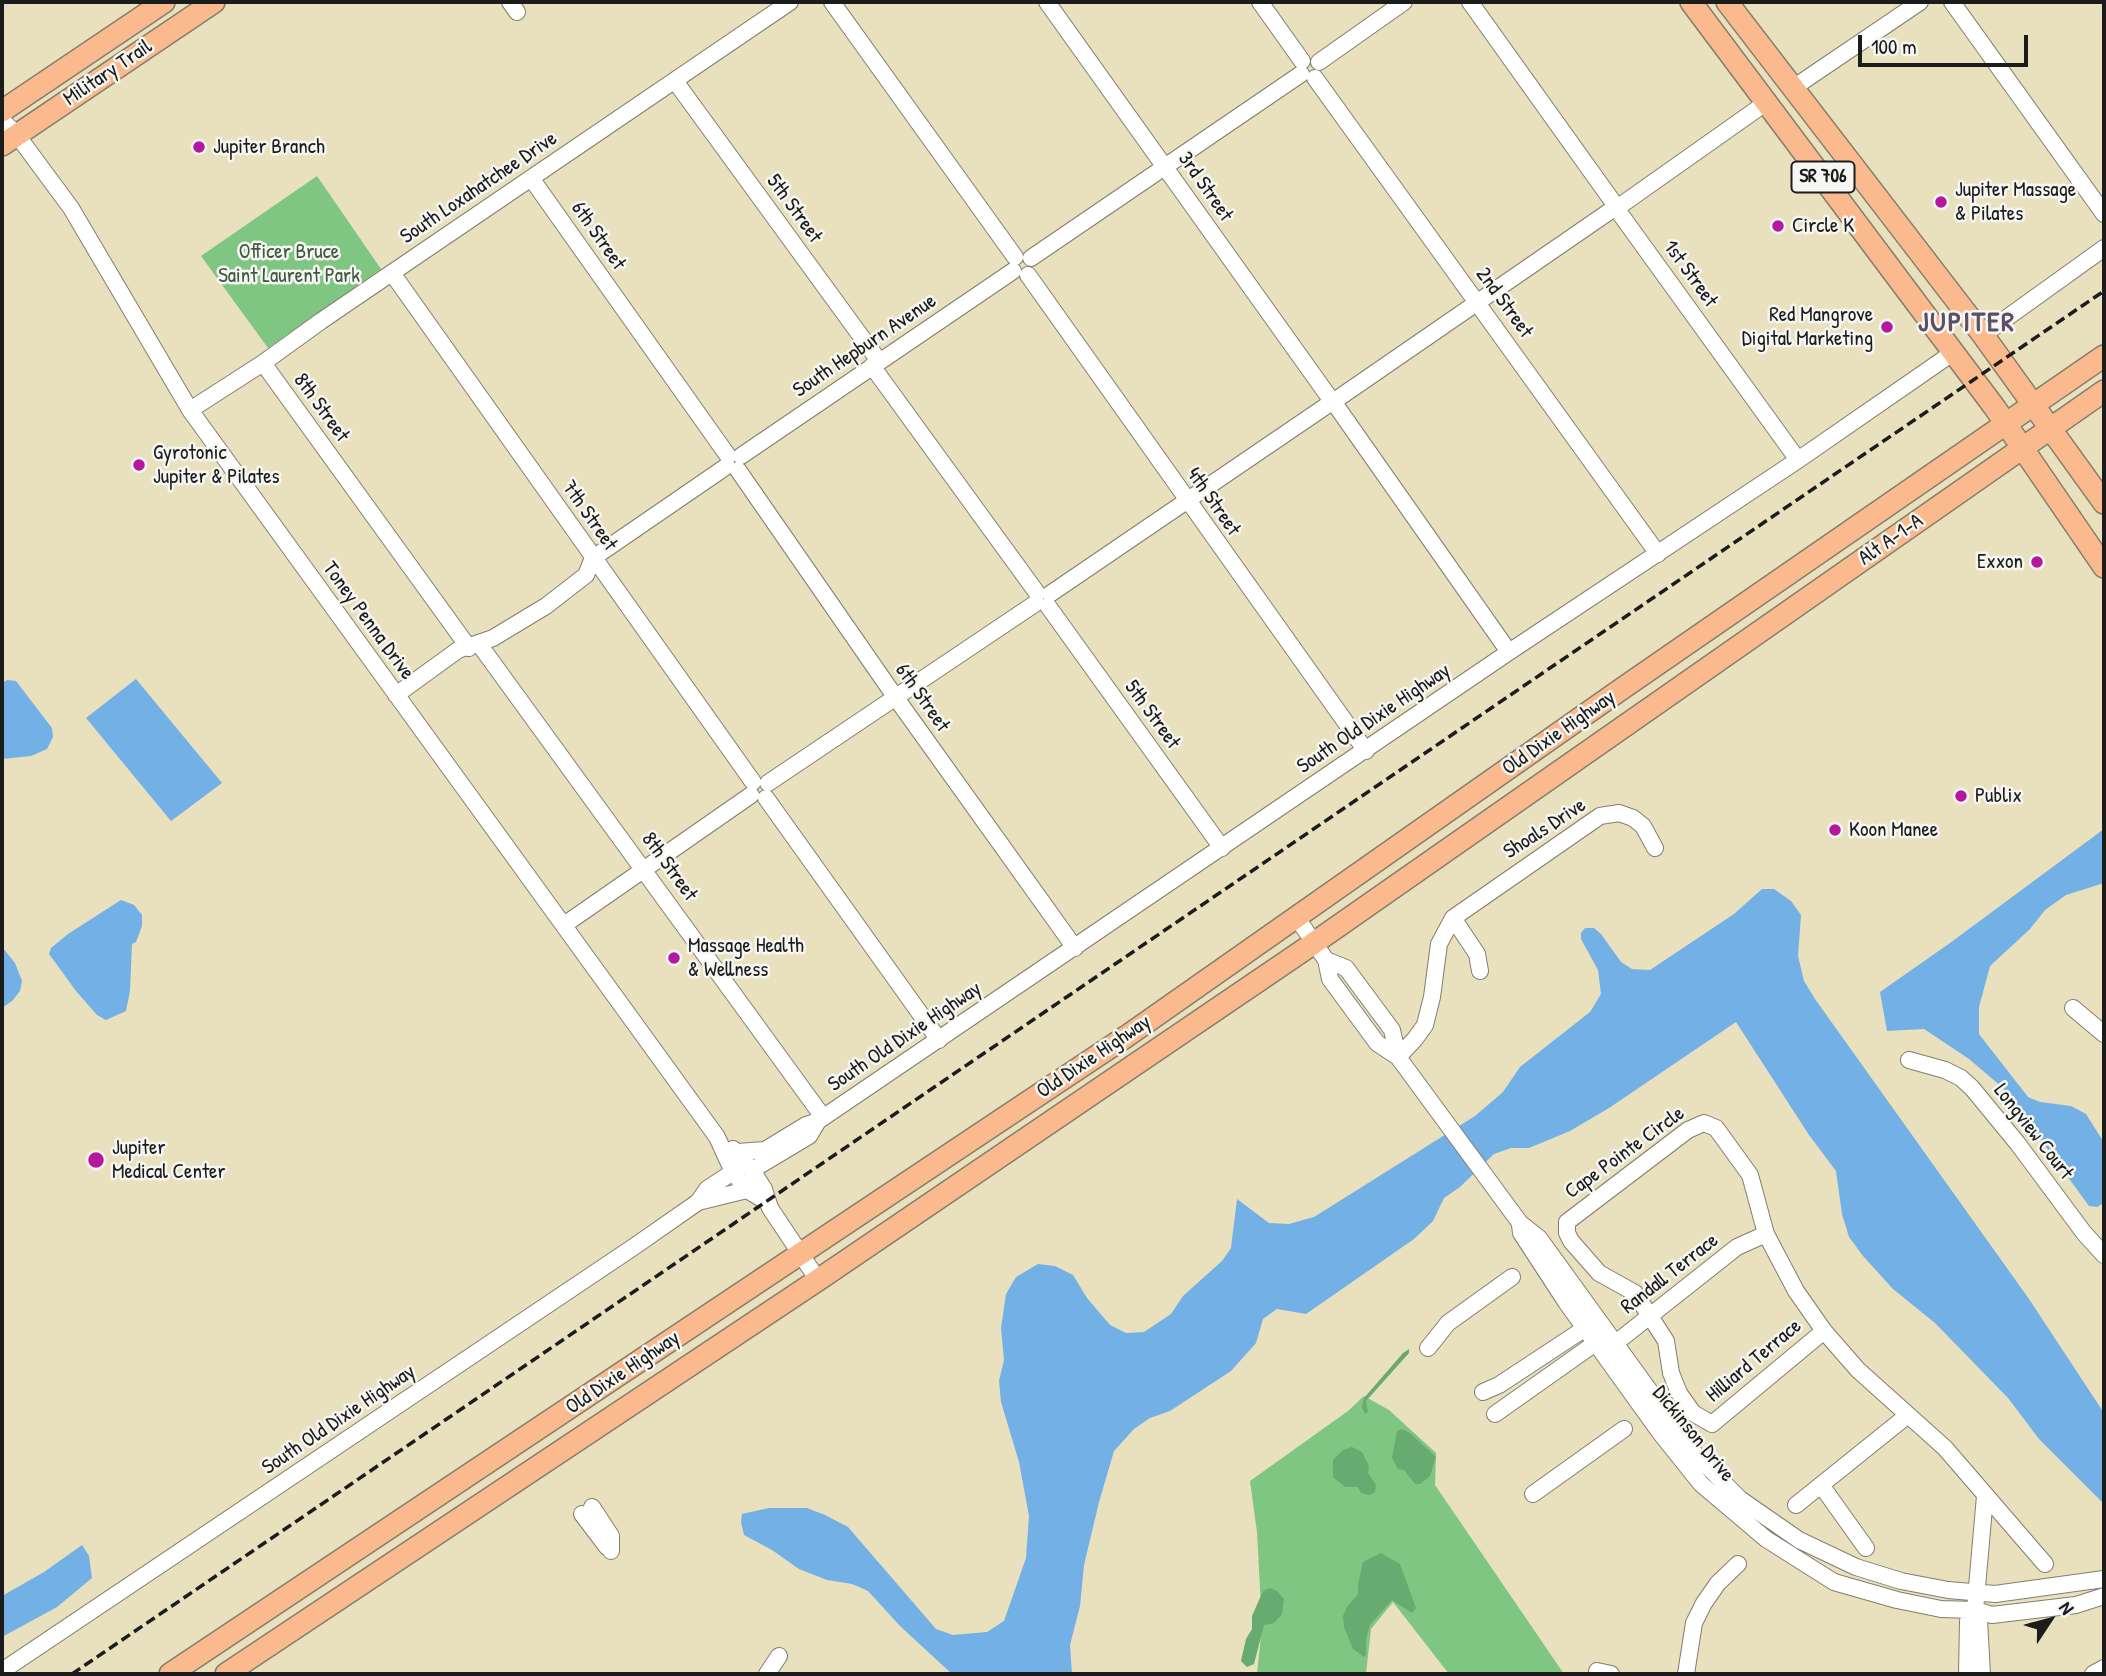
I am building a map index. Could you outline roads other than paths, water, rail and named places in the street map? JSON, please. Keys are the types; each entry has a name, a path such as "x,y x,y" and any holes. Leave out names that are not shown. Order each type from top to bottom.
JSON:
{"main road":[{"name":"Military Trail","path":"2,111 164,2"},
{"name":"Military Trail","path":"7,133 214,2"},
{"name":"SR 706","path":"1690,2 1954,352 2104,567"},
{"path":"1703,2 1759,75 1793,88"},
{"name":"SR 706","path":"1727,2 1983,335 2104,503"},
{"path":"1767,102 1783,106 1796,114 1861,196 1877,213 1895,221"},
{"path":"2006,423 2104,356"},
{"name":"Alt A-1-A","path":"1678,688 2104,391"},
{"name":"Old Dixie Highway","path":"170,1674 1127,1036 2006,423"},
{"path":"1623,688 1657,684 1678,688"},
{"name":"Old Dixie Highway","path":"226,1674 818,1280 1320,951 1678,688"}],"street":[{"name":"South Loxahatchee Drive","path":"190,410 263,363 790,2"},
{"name":"4th Street","path":"832,2 1366,751"},
{"name":"3rd Street","path":"1047,2 1334,401 1509,652"},
{"name":"2nd Street","path":"1260,2 1658,554"},
{"name":"South Hepburn Avenue","path":"396,695 458,650 474,646 515,626 586,575 593,558 1404,2"},
{"name":"1st Street","path":"1470,2 1798,460"},
{"path":"1793,88 1920,2"},
{"path":"1952,2 2104,214"},
{"name":"5th Street","path":"675,81 1222,848"},
{"path":"564,925 1617,208 1767,102"},
{"name":"Toney Penna Drive","path":"7,133 71,208 190,410 717,1137 733,1172 747,1190 766,1202"},
{"name":"6th Street","path":"531,178 1075,948"},
{"path":"1983,335 2104,248"},
{"name":"7th Street","path":"392,273 939,1040"},
{"name":"South Old Dixie Highway","path":"737,1152 765,1150 821,1119 1954,352"},
{"name":"8th Street","path":"263,363 644,869 821,1119"},
{"name":"Shoals Drive","path":"1452,918 1600,816 1619,813 1633,818 1643,826 1655,848"},
{"name":"Dickinson Drive","path":"1297,918 1320,951 1330,979 1377,1043 1398,1057 1520,1223 1521,1233 1605,1343 1696,1455 1741,1499 1799,1540 1856,1567 1901,1581 1948,1590 1995,1594 2104,1579"},
{"path":"1398,1057 1425,1025 1432,997 1439,944 1452,918 1478,954 1480,971"},
{"name":"Dickinson Drive","path":"1320,951 1346,968 1392,1030 1398,1057"},
{"path":"1352,1008 1364,1008 1369,999"},
{"path":"2073,1009 2104,1034"},
{"name":"Longview Court","path":"1909,1060 1945,1070 1961,1078 1972,1088 2104,1255"},
{"name":"South Old Dixie Highway","path":"752,1170 809,1136 821,1119"},
{"name":"Cape Pointe Circle","path":"1712,1424 1693,1413 1679,1393 1671,1373 1666,1341 1635,1293 1599,1273 1567,1233 1567,1222 1688,1130 1704,1124 1716,1128 1750,1175 1766,1234 1796,1291 1824,1331 1858,1370 1945,1448 2045,1564"},
{"name":"Toney Penna Drive","path":"717,1137 737,1152 752,1170 764,1189 766,1202 818,1280"},
{"name":"South Old Dixie Highway","path":"698,1202 707,1189 733,1172"},
{"name":"South Old Dixie Highway","path":"2,1671 698,1202 747,1190"},
{"name":"Randall Terrace","path":"1495,1414 1650,1316 1737,1247 1766,1234"},
{"path":"1428,1348 1448,1323 1512,1277"},
{"path":"1483,1392 1499,1385 1591,1324"},
{"name":"Hilliard Terrace","path":"1712,1424 1824,1331"},
{"name":"Dickinson Drive","path":"1605,1343 1661,1434 1701,1484 1766,1539 1834,1582 1897,1600 1941,1609 1975,1610 1992,1615 2076,1605 2104,1596"},
{"path":"1796,1505 1908,1415"},
{"path":"1533,1494 1624,1429"},
{"path":"1821,1485 1866,1548"},
{"path":"1982,1674 1979,1620 1975,1610 1985,1496"},
{"path":"587,1511 611,1536 611,1551"},
{"path":"1686,1674 1694,1623 1718,1583 1738,1564"},
{"path":"1967,1674 1968,1621 1975,1610"},
{"path":"766,1674 779,1656"},
{"path":"2093,1674 2104,1668"}],"water":[{"path":"136,679 222,783 171,821 86,718"},
{"path":"7,680 16,681 52,728 53,737 47,749 31,756 2,759 2,683"},
{"path":"2104,829 2104,883 2066,895 2045,910 2030,929 1990,966 1979,1007 1979,1034 2028,1097 2040,1102 2071,1106 2086,1114 2103,1141 2104,1203 2097,1207 2089,1206 2003,1088 1969,1059 1924,1029 1887,1031 1880,992"},
{"path":"1762,889 1774,889 1791,901 1801,915 1798,956 1804,981 2029,1299 2104,1413 2104,1504 2039,1439 2008,1398 1935,1323 1893,1289 1863,1256 1849,1237 1842,1214 1836,1171 1809,1135 1736,1022 1609,1108 1570,1131 1529,1148 1511,1148 1494,1154 1460,1187 1444,1198 1433,1221 1414,1239 1306,1314 1277,1309 1263,1319 1256,1343 1231,1371 1170,1411 1150,1418 1134,1429 1114,1451 1099,1502 1084,1565 1080,1606 1070,1645 1072,1674 952,1674 900,1626 868,1591 799,1569 744,1535 742,1514 769,1508 807,1508 825,1515 848,1527 936,1629 953,1635 987,1632 1004,1621 1026,1558 1029,1516 1019,1462 1001,1402 999,1381 1004,1360 1001,1328 1006,1294 1016,1277 1038,1264 1055,1266 1073,1275 1087,1298 1110,1325 1126,1333 1144,1332 1171,1314 1183,1296 1222,1261 1231,1248 1237,1199 1269,1223 1289,1224 1314,1217 1475,1116 1503,1092 1520,1067 1590,1012 1601,994 1598,970 1581,939 1585,928 1594,928 1601,934 1621,962 1632,969 1650,970 1734,914"},
{"path":"121,900 134,905 142,915 142,926 136,942 132,944 130,991 126,1011 106,1020 97,1015 76,991 49,954 51,948 68,934"},
{"path":"2,947 15,963 22,981 20,991 2,1008"},
{"path":"82,1545 89,1556 92,1578 57,1607 2,1637 2,1596 44,1572"}],"railway":[{"path":"72,1674 2104,291"}],"place":[{"name":"Jupiter Branch","path":"199,147"},
{"name":"Jupiter Massage & Pilates","path":"1941,202"},
{"name":"Circle K","path":"1778,226"},
{"name":"Red Mangrove Digital Marketing","path":"1887,327"},
{"name":"Gyrotonic Jupiter & Pilates","path":"139,465"},
{"name":"Exxon","path":"2037,562"},
{"name":"Publix","path":"1961,796"},
{"name":"Koon Manee","path":"1835,830"},
{"name":"Massage Health & Wellness","path":"674,958"},
{"name":"Jupiter Medical Center","path":"96,1160"}],"district":[{"name":"JUPITER","path":"1967,324"}],"park label":[{"name":"Officer Bruce Saint Laurent Park","path":"289,264"}]}
